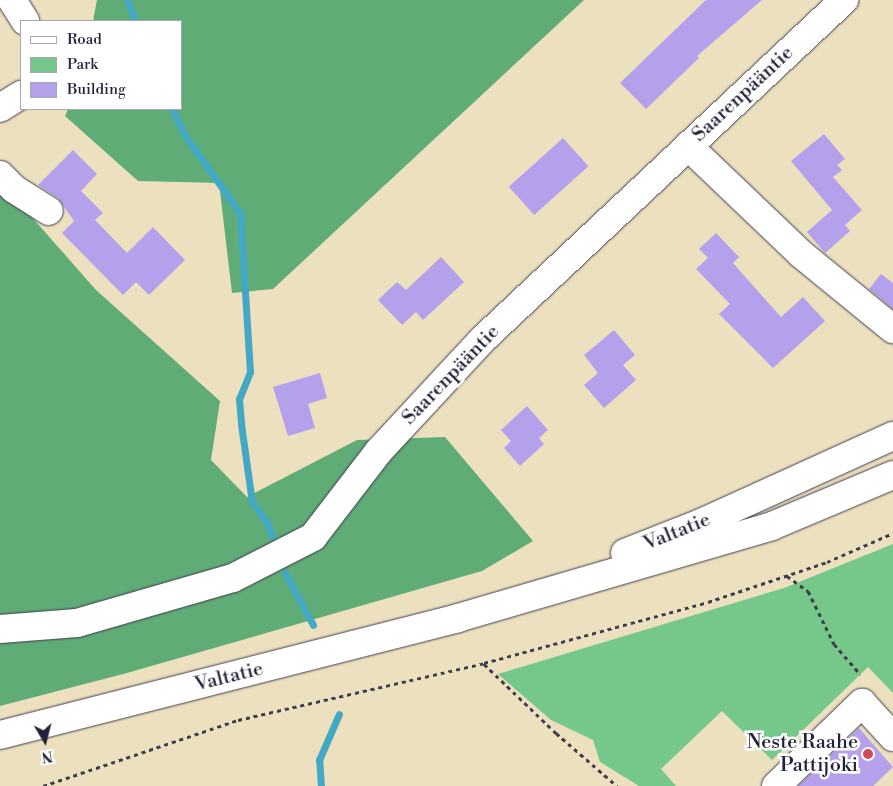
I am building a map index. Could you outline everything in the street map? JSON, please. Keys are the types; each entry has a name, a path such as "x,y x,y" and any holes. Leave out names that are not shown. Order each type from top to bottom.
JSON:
{"main road":[{"path":"12,0 24,20"},
{"name":"Saarenpääntie","path":"0,630 77,623 223,580 313,537 379,451 444,379 844,0"},
{"path":"0,108 20,96"},
{"path":"688,146 801,254 893,329"},
{"path":"0,175 14,189 49,211"},
{"name":"Valtatie","path":"458,618 701,523 893,436"},
{"name":"Valtatie","path":"0,735 458,618 772,526 893,475"},
{"path":"776,786 862,703 893,736"}],"path":[{"path":"43,786 238,720 484,663 708,602 827,562 893,533"},
{"path":"786,576 808,592 834,644 860,674"},
{"path":"484,663 556,733 617,786"}],"green space":[{"path":"97,0 584,0 273,289 232,293 219,183 138,181 65,116 68,110 182,110 182,20 93,20"},
{"path":"0,181 96,290 220,401 211,460 247,497 357,440 445,437 533,541 482,571 127,673 0,706"},
{"path":"893,544 893,693 868,667 772,760 722,711 661,769 676,786 639,786 600,762 593,740 551,720 498,674 784,588"}],"building":[{"path":"706,0 762,0 697,56 699,58 646,109 620,83"},
{"path":"824,134 845,159 837,165 842,170 833,177 862,210 845,225 850,231 825,253 807,232 832,210 791,161"},
{"path":"563,138 588,166 534,215 509,187"},
{"path":"73,150 97,174 81,191 103,213 95,220 127,253 153,227 185,260 149,295 136,282 123,295 62,233 74,221 58,198 38,185"},
{"path":"716,233 739,257 733,263 781,317 803,297 825,321 773,368 719,314 730,304 696,269 708,258 699,249"},
{"path":"441,257 464,282 423,320 416,312 402,325 378,300 397,282 406,290"},
{"path":"881,274 893,283 893,309 869,289"},
{"path":"614,330 635,355 623,365 636,380 604,408 584,385 598,373 584,355"},
{"path":"320,373 327,398 308,404 315,428 288,436 273,387"},
{"path":"527,406 548,430 539,438 544,444 520,466 504,448 511,441 501,430"},
{"path":"859,728 893,767 873,786 798,786"}],"waterway":[{"path":"127,0 135,20"},
{"path":"172,110 184,134 240,213 250,372 239,399 241,424 252,502 268,524 272,536"},
{"path":"285,573 313,625"},
{"path":"321,786 319,760 339,714"}],"place":[{"name":"Neste Raahe Pattijoki","path":"868,754"}]}
